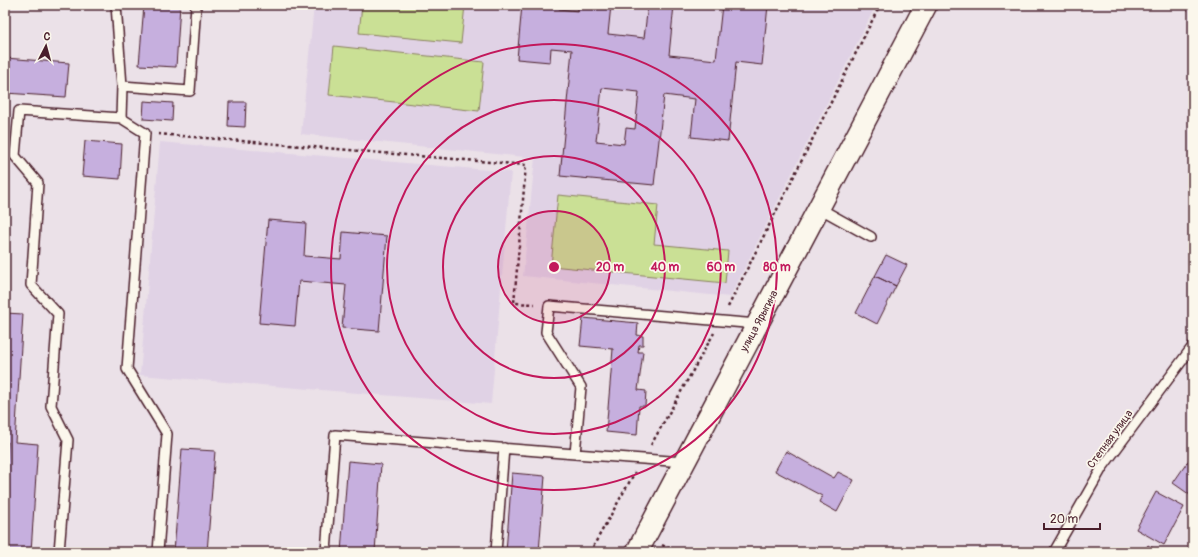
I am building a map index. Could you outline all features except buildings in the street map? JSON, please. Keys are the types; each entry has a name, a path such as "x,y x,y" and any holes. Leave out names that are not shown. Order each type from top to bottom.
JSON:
{"street":[{"name":"улица Ярыгина","path":"637,552 926,5"}],"lane":[{"path":"116,5 122,86 122,118"},
{"path":"122,86 190,91 196,5"},
{"path":"59,552 68,440 51,406 58,314 30,286 38,183 15,156 19,111 122,118 145,133 127,369 167,434 158,552"},
{"path":"819,208 870,237"},
{"path":"575,454 581,387 546,332 549,306 758,324"},
{"name":"Степная улица","path":"1054,552 1102,468 1193,346"},
{"path":"326,552 335,435 684,462"},
{"path":"496,552 504,448"}],"path":[{"path":"590,552 721,321 880,5"},
{"path":"145,133 526,165 514,303 549,306"}],"shaded area":[{"path":"314,5 876,5 730,297 523,276 535,158 301,134"},
{"path":"160,142 511,172 491,404 140,375"}],"green space":[{"path":"362,5 465,5 461,43 359,33"},
{"path":"334,46 484,62 479,111 329,95"},
{"path":"558,195 658,205 654,244 728,251 725,283 551,266"}]}
